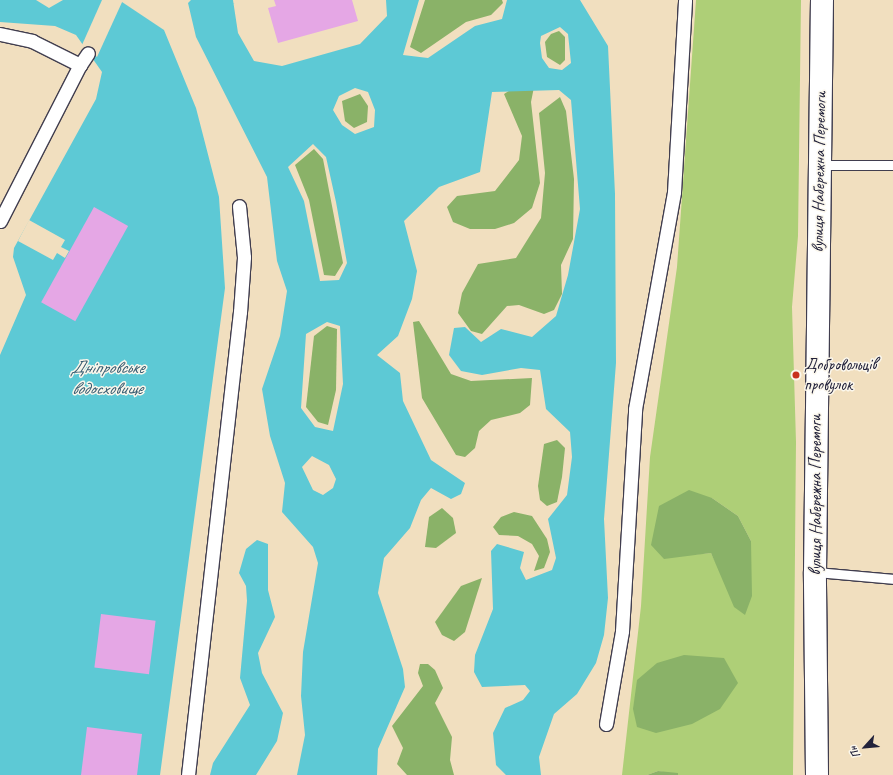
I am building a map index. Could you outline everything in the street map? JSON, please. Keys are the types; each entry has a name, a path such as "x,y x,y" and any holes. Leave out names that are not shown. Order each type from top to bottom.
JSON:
{"main road":[{"name":"вулиця Набережна Перемоги","path":"817,775 815,572 818,165 822,0"}],"street":[{"path":"606,724 622,631 635,409 674,192 686,0"},
{"path":"0,34 32,41 80,65"},
{"path":"0,221 80,65 88,53"},
{"path":"188,775 240,312 244,257 239,206"}],"lane":[{"path":"818,165 893,165"},
{"path":"815,572 893,579"}],"green space":[{"path":"425,0 502,0 503,3 491,15 466,22 421,53 410,47"},
{"path":"696,0 801,0 798,236 792,307 796,442 793,775 678,775 658,771 647,775 622,775 641,606 650,457 677,267","holes":["712,498 738,516 751,541 724,579 711,553 689,555"]},
{"path":"559,31 565,37 565,60 560,65 547,57 545,42 551,34"},
{"path":"517,86 534,87 531,102 540,183 532,208 514,223 495,229 470,229 453,222 447,207 457,196 495,191 519,160 522,136 504,94"},
{"path":"360,94 368,106 367,122 354,128 345,121 342,101"},
{"path":"560,97 566,111 574,179 573,239 561,265 562,294 554,310 544,314 519,305 507,306 482,334 471,331 458,313 462,293 478,264 516,258 541,218 545,173 539,113"},
{"path":"314,149 323,159 343,263 335,276 324,275 309,200 295,165"},
{"path":"419,321 451,374 471,381 532,378 530,405 520,413 491,420 479,431 475,448 465,457 456,455 422,398 413,322"},
{"path":"327,326 337,329 336,390 328,425 318,422 306,407 314,336"},
{"path":"557,440 565,448 562,477 557,502 547,506 540,500 538,486 544,444"},
{"path":"689,490 712,498 738,516 751,541 752,596 745,615 734,607 711,553 664,559 651,545 659,506"},
{"path":"442,508 453,518 456,533 436,548 425,547 429,517"},
{"path":"514,512 532,516 547,539 550,552 544,568 534,571 539,556 532,544 518,536 499,535 493,527 501,517"},
{"path":"482,578 465,632 454,641 442,635 435,622 461,586"},
{"path":"684,655 724,658 738,683 720,709 692,724 656,733 637,727 633,709 637,680 657,663"},
{"path":"420,664 428,664 435,670 443,688 435,703 452,737 450,760 454,775 407,775 397,764 403,748 392,726 423,686 418,673"},
{"path":"658,771 678,773 678,775 647,775"}],"water":[{"name":"Дніпровське водосховище","path":"0,0 36,0 49,8 63,0 119,0 164,30 196,108 219,197 225,288 160,775 0,775 0,355 26,295 13,257 14,248 96,99 102,72 76,35 55,26 0,22"},
{"path":"191,0 233,0 238,33 254,61 282,66 360,44 387,16 386,0 419,0 403,55 428,58 475,26 502,19 507,0 580,0 608,46 615,194 616,363 604,519 608,598 604,635 596,663 577,694 554,714 539,757 541,775 506,775 496,765 493,733 505,708 523,700 530,691 525,685 482,687 474,672 475,655 493,609 491,551 497,544 524,552 520,568 526,580 552,570 556,558 548,519 567,495 572,457 570,432 546,409 540,370 521,368 482,375 461,371 449,355 454,328 465,327 481,342 501,329 532,337 556,316 568,275 580,209 571,100 559,90 492,92 480,172 439,187 404,221 417,271 412,299 398,336 377,355 400,373 403,401 431,460 465,483 461,494 451,499 431,488 421,500 410,528 384,558 378,593 403,669 405,687 378,749 377,775 297,775 305,735 301,696 303,652 318,563 313,547 282,512 285,483 270,436 262,389 280,336 287,291 277,261 267,177 196,37 188,3","holes":["560,27 568,34 571,63 562,70 549,68 542,58 540,43 541,36","355,88 368,92 375,110 374,127 355,134 342,125 333,110 339,96","313,144 326,157 347,263 339,280 320,281 304,201 288,167","327,322 340,326 343,384 333,431 315,427 301,408 306,334","312,456 329,465 336,479 333,488 323,495 313,490 302,467"]},
{"path":"257,540 268,544 268,590 275,617 258,653 262,673 283,713 277,741 256,775 210,775 213,763 250,705 240,678 247,601 246,586 239,573 246,549"}],"pier":[{"path":"102,0 123,0 97,57 82,45"},
{"path":"29,220 65,240 61,247 69,251 65,258 57,253 53,260 18,241"}],"building":[{"path":"274,0 352,0 358,21 278,43 268,8 276,6"},
{"path":"94,207 128,226 75,321 41,302"},
{"path":"101,614 156,621 149,674 94,668"},
{"path":"87,727 142,734 137,775 81,775"}],"place":[{"name":"Добровольців провулок","path":"796,375"}]}
